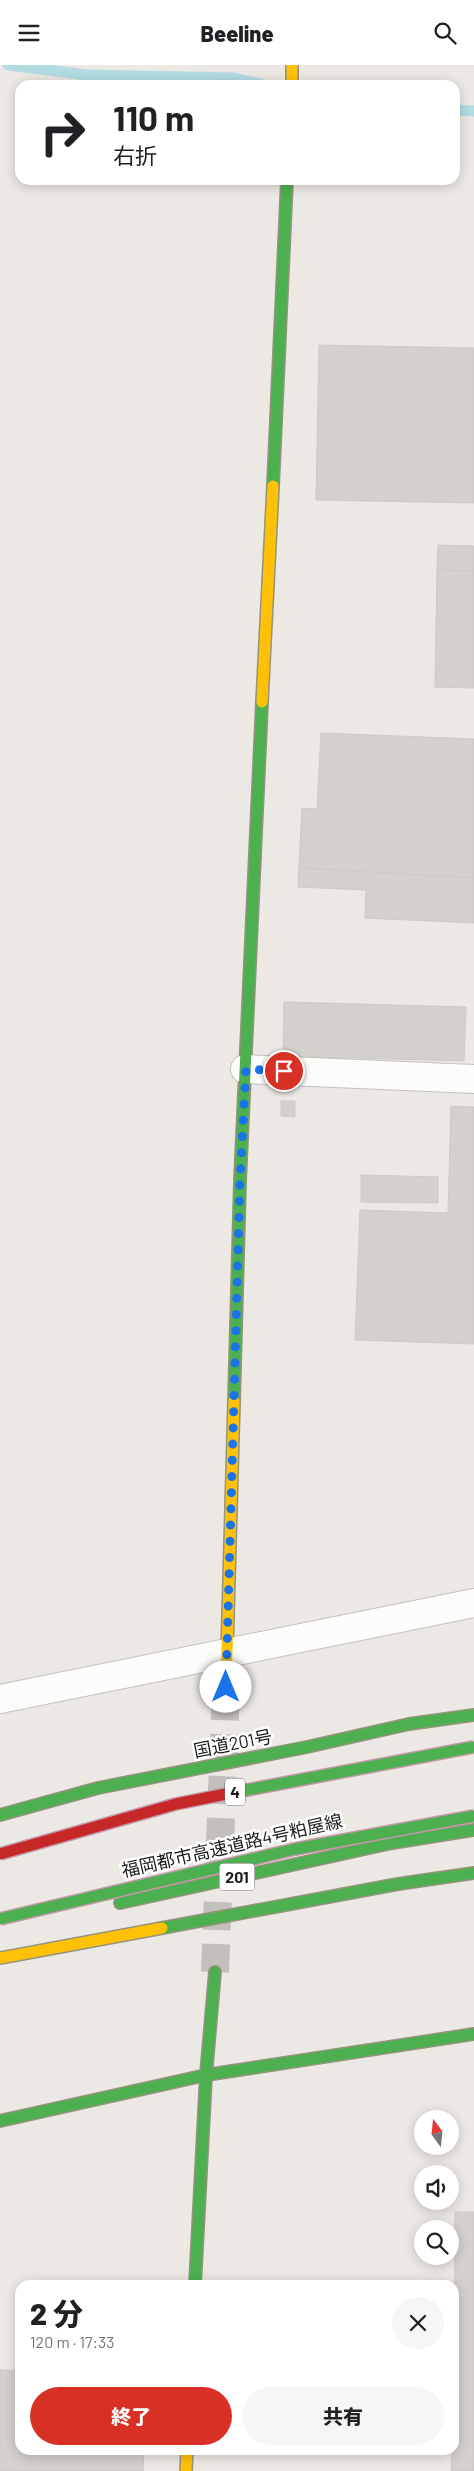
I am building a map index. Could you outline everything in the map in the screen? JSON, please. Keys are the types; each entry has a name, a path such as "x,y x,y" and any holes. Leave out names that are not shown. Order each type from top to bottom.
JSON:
{"main road":[{"path":"292,65 292,80"},
{"path":"226,1687 240,1181 287,185"},
{"name":"国道201号","path":"0,1815 98,1788 307,1747 410,1724 474,1713"},
{"name":"4","path":"0,1853 176,1804 474,1747"},
{"name":"福岡都市高速道路4号粕屋線","path":"0,1919 195,1871 407,1826 474,1816"},
{"name":"201","path":"0,1929 392,1843 474,1830"},
{"path":"0,1959 398,1884 474,1873"},
{"path":"195,2280 206,2075 214,1972"},
{"path":"0,2121 206,2075 474,2034"},
{"path":"186,2471 187,2455"}],"street":[{"path":"246,1069 474,1079"},
{"path":"0,1699 474,1603"}],"building":[{"path":"319,345 474,348 474,503 316,500"},
{"path":"438,545 474,546 474,571 437,570"},
{"path":"437,570 474,571 474,688 435,687"},
{"path":"321,733 474,739 474,878 299,868 302,808 317,809"},
{"path":"299,868 474,878 474,923 365,918 366,890 298,887"},
{"path":"284,1002 466,1007 464,1061 283,1056"},
{"path":"281,1101 295,1101 295,1117 281,1116"},
{"path":"451,1106 474,1107 474,1344 355,1340 360,1210 448,1213"},
{"path":"361,1175 438,1177 438,1203 361,1202"},
{"path":"455,2212 474,2212 474,2471 451,2471 452,2455 459,2455 459,2280 455,2280 455,2265 459,2265 459,2220 455,2220"},
{"path":"0,2370 15,2371 15,2455 144,2455 143,2471 0,2471"}],"waterway":[{"path":"8,65 87,75 234,78 243,80"},
{"path":"460,110 474,111"}],"tunnel":[{"path":"215,1972 226,1687"}],"traffic: fast":[{"path":"273,486 287,185"},
{"path":"234,1401 240,1181 262,702"},
{"path":"0,1815 98,1788 307,1747 409,1724 474,1715"},
{"path":"231,1793 474,1747"},
{"path":"0,1919 295,1849 474,1816"},
{"path":"120,1903 392,1843 474,1830"},
{"path":"162,1928 398,1884 474,1873"},
{"path":"195,2280 206,2075 215,1972"},
{"path":"0,2121 206,2075 474,2034"}],"traffic: slow":[{"path":"292,65 292,80"},
{"path":"262,702 273,486"},
{"path":"226,1687 234,1401"},
{"path":"0,1958 162,1928"},
{"path":"186,2471 187,2455"}],"traffic: jam":[{"path":"0,1854 176,1804 231,1793"}],"route":[{"path":"226,1687 240,1181 246,1069 284,1071"}]}
